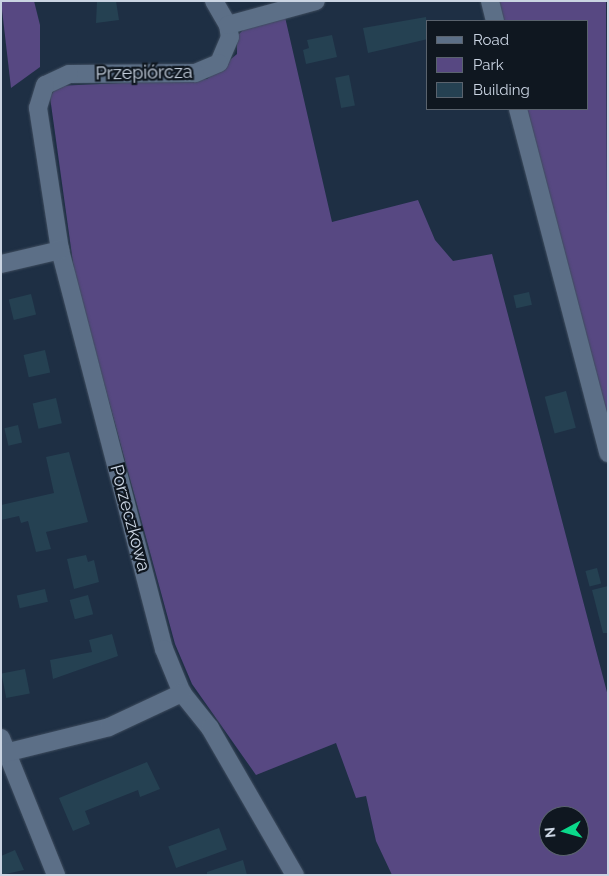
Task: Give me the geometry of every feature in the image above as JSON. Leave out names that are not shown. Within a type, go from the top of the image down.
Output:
[{"type":"street","points":[[214,1],[228,24],[316,1]]},
{"type":"street","points":[[490,1],[495,20]]},
{"type":"street","name":"Przepiórcza","points":[[40,131],[39,94],[54,78],[69,74],[195,73],[219,63],[227,53],[228,24]]},
{"type":"street","points":[[518,110],[608,453]]},
{"type":"street","name":"Porzeczkowa","points":[[40,131],[60,250],[164,649],[182,693],[215,736],[295,875]]},
{"type":"street","points":[[1,264],[60,250]]},
{"type":"street","points":[[56,875],[3,748],[109,727],[182,693]]},
{"type":"green space","points":[[1,1],[34,1],[40,25],[40,67],[11,88]]},
{"type":"green space","points":[[498,1],[606,1],[608,434],[526,110],[589,110],[589,20],[503,20]]},
{"type":"green space","points":[[285,17],[332,222],[418,200],[435,240],[453,261],[492,254],[608,696],[608,875],[392,875],[376,841],[366,796],[356,798],[336,743],[256,775],[192,684],[175,644],[75,277],[50,97],[57,86],[207,79],[237,54],[237,36],[244,29]]},
{"type":"building","points":[[97,1],[116,1],[119,20],[96,23]]},
{"type":"building","points":[[426,17],[426,39],[368,53],[363,28]]},
{"type":"building","points":[[332,35],[337,57],[306,64],[303,50],[309,48],[307,40]]},
{"type":"building","points":[[349,75],[355,105],[341,108],[335,78]]},
{"type":"building","points":[[529,292],[532,305],[516,308],[513,296]]},
{"type":"building","points":[[31,294],[36,314],[14,320],[9,300]]},
{"type":"building","points":[[45,350],[50,372],[29,377],[24,355]]},
{"type":"building","points":[[566,391],[576,428],[555,433],[545,397]]},
{"type":"building","points":[[56,398],[62,423],[38,429],[33,403]]},
{"type":"building","points":[[18,425],[22,443],[8,446],[4,428]]},
{"type":"building","points":[[69,452],[88,522],[46,532],[51,549],[36,552],[28,521],[21,523],[19,516],[1,520],[1,505],[54,493],[46,457]]},
{"type":"building","points":[[86,555],[88,562],[94,560],[99,582],[74,589],[67,559]]},
{"type":"building","points":[[597,568],[601,583],[590,587],[585,571]]},
{"type":"building","points":[[608,586],[608,633],[603,633],[592,590]]},
{"type":"building","points":[[45,589],[48,602],[20,608],[17,596]]},
{"type":"building","points":[[88,595],[93,614],[75,619],[70,600]]},
{"type":"building","points":[[112,634],[118,656],[53,679],[50,660],[92,652],[89,640]]},
{"type":"building","points":[[25,669],[30,694],[6,698],[1,674]]},
{"type":"building","points":[[147,762],[160,789],[140,797],[138,790],[85,811],[90,824],[73,831],[59,798]]},
{"type":"building","points":[[219,828],[227,850],[176,868],[168,846]]},
{"type":"building","points":[[15,850],[24,870],[1,875],[1,856]]},
{"type":"building","points":[[243,860],[247,875],[207,875],[207,872]]}]
